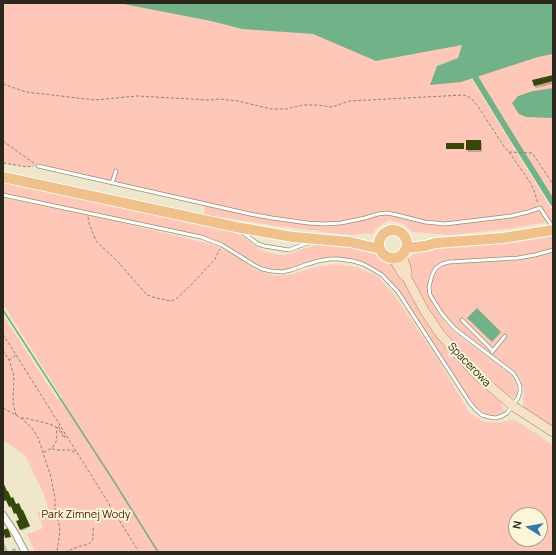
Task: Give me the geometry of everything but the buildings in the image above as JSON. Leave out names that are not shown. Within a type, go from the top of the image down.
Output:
[{"type":"main road","points":[[3,177],[227,226],[279,235],[350,242],[380,249]]},
{"type":"main road","points":[[402,250],[402,232],[394,229],[386,232],[380,238],[380,249],[385,256],[402,250],[436,243],[482,240],[542,232],[553,229]]},
{"type":"main road","points":[[350,242],[380,238]]},
{"type":"street","name":"Spacerowa","points":[[402,250],[407,271],[407,278],[424,310],[440,334],[476,374],[513,406],[553,432]]},
{"type":"street","points":[[3,515],[25,552]]},
{"type":"lane","points":[[38,166],[272,218],[324,224],[341,223],[387,213],[425,222],[445,224],[510,216],[540,208],[553,229]]},
{"type":"lane","points":[[112,183],[116,171]]},
{"type":"lane","points":[[3,195],[212,240],[254,264],[271,271],[282,272],[318,261],[339,259],[363,264],[374,270],[388,281],[401,297],[476,410],[482,415],[496,418],[507,413],[518,398],[520,386],[517,379],[507,368],[454,328],[442,314],[430,294],[429,287],[432,275],[436,268],[449,262],[518,258],[553,250]]},
{"type":"lane","points":[[250,209],[250,214]]},
{"type":"lane","points":[[384,284],[388,281]]},
{"type":"lane","points":[[462,320],[493,351]]},
{"type":"lane","points":[[489,355],[505,336]]},
{"type":"path","points":[[3,84],[26,92],[95,100],[137,96],[209,100],[219,99],[238,101],[271,109],[286,109],[303,105],[332,107],[349,101],[464,95],[471,98],[477,105],[505,148],[530,182],[540,208]]},
{"type":"path","points":[[3,140],[38,166]]},
{"type":"path","points":[[509,152],[532,153],[553,184]]},
{"type":"path","points":[[3,163],[27,167],[38,166]]},
{"type":"path","points":[[89,213],[89,223],[96,241],[119,263],[147,295],[156,298],[171,302],[176,299],[215,259],[217,254]]},
{"type":"path","points":[[3,334],[139,552]]},
{"type":"path","points":[[3,350],[9,360],[14,376],[13,403],[16,416]]},
{"type":"path","points":[[9,360],[16,355]]},
{"type":"path","points":[[3,408],[20,418],[31,427],[43,453],[51,477],[55,499],[55,509],[60,531],[57,552]]},
{"type":"path","points":[[20,418],[46,423],[56,428],[57,427],[64,438],[65,437],[58,426],[60,425]]},
{"type":"path","points":[[43,453],[51,448],[56,442],[56,428]]},
{"type":"path","points":[[51,448],[77,452]]},
{"type":"path","points":[[65,552],[89,544],[93,539],[92,530],[94,527]]},
{"type":"green space","points":[[3,3],[118,3],[211,21],[242,29],[314,34],[376,61],[462,45],[458,58],[437,66],[461,82],[471,78],[553,210],[553,221],[514,228],[451,235],[413,232],[402,223],[389,220],[378,227],[373,233],[349,235],[212,216],[204,214],[205,204],[38,166],[27,167],[3,163]]},
{"type":"green space","points":[[553,54],[553,88],[533,91],[518,96],[512,103],[553,118],[553,197],[477,76],[538,57]]},
{"type":"green space","points":[[3,182],[230,230],[242,236],[261,250],[279,255],[285,255],[315,245],[324,244],[361,247],[375,251],[393,263],[468,371],[501,402],[504,411],[503,413],[497,415],[487,414],[480,411],[475,406],[395,287],[380,271],[359,260],[336,257],[285,270],[275,270],[261,266],[224,244],[203,236],[3,193]]},
{"type":"green space","name":"Park Zimnej Wody","points":[[3,198],[85,214],[214,245],[233,254],[254,269],[275,276],[293,274],[314,267],[335,264],[357,267],[377,276],[393,293],[438,359],[469,412],[484,422],[500,422],[510,420],[517,421],[553,445],[553,552],[35,552],[27,534],[43,528],[37,512],[49,511],[43,492],[25,455],[3,440],[3,315],[57,399],[63,399],[3,304]]},
{"type":"green space","points":[[553,236],[553,248],[551,250],[523,256],[447,260],[439,264],[428,278],[427,287],[429,297],[445,323],[454,332],[510,374],[517,389],[517,395],[511,399],[483,376],[451,342],[430,313],[413,283],[408,263],[409,259],[416,251],[426,248],[488,244]]},
{"type":"green space","points":[[553,253],[553,427],[529,413],[524,407],[524,389],[520,377],[509,367],[455,327],[445,315],[432,292],[432,279],[441,267],[449,264],[524,259]]},
{"type":"shaded area","points":[[118,3],[553,3],[553,54],[538,57],[461,82],[430,85],[437,66],[458,58],[462,45],[376,61],[313,34],[242,29],[211,21]]},
{"type":"shaded area","points":[[553,88],[553,118],[526,117],[519,114],[512,103],[518,96],[533,91]]},
{"type":"shaded area","points":[[477,308],[501,332],[492,342],[467,318]]},
{"type":"waterway","points":[[472,70],[553,203]]},
{"type":"waterway","points":[[3,310],[158,552]]}]
